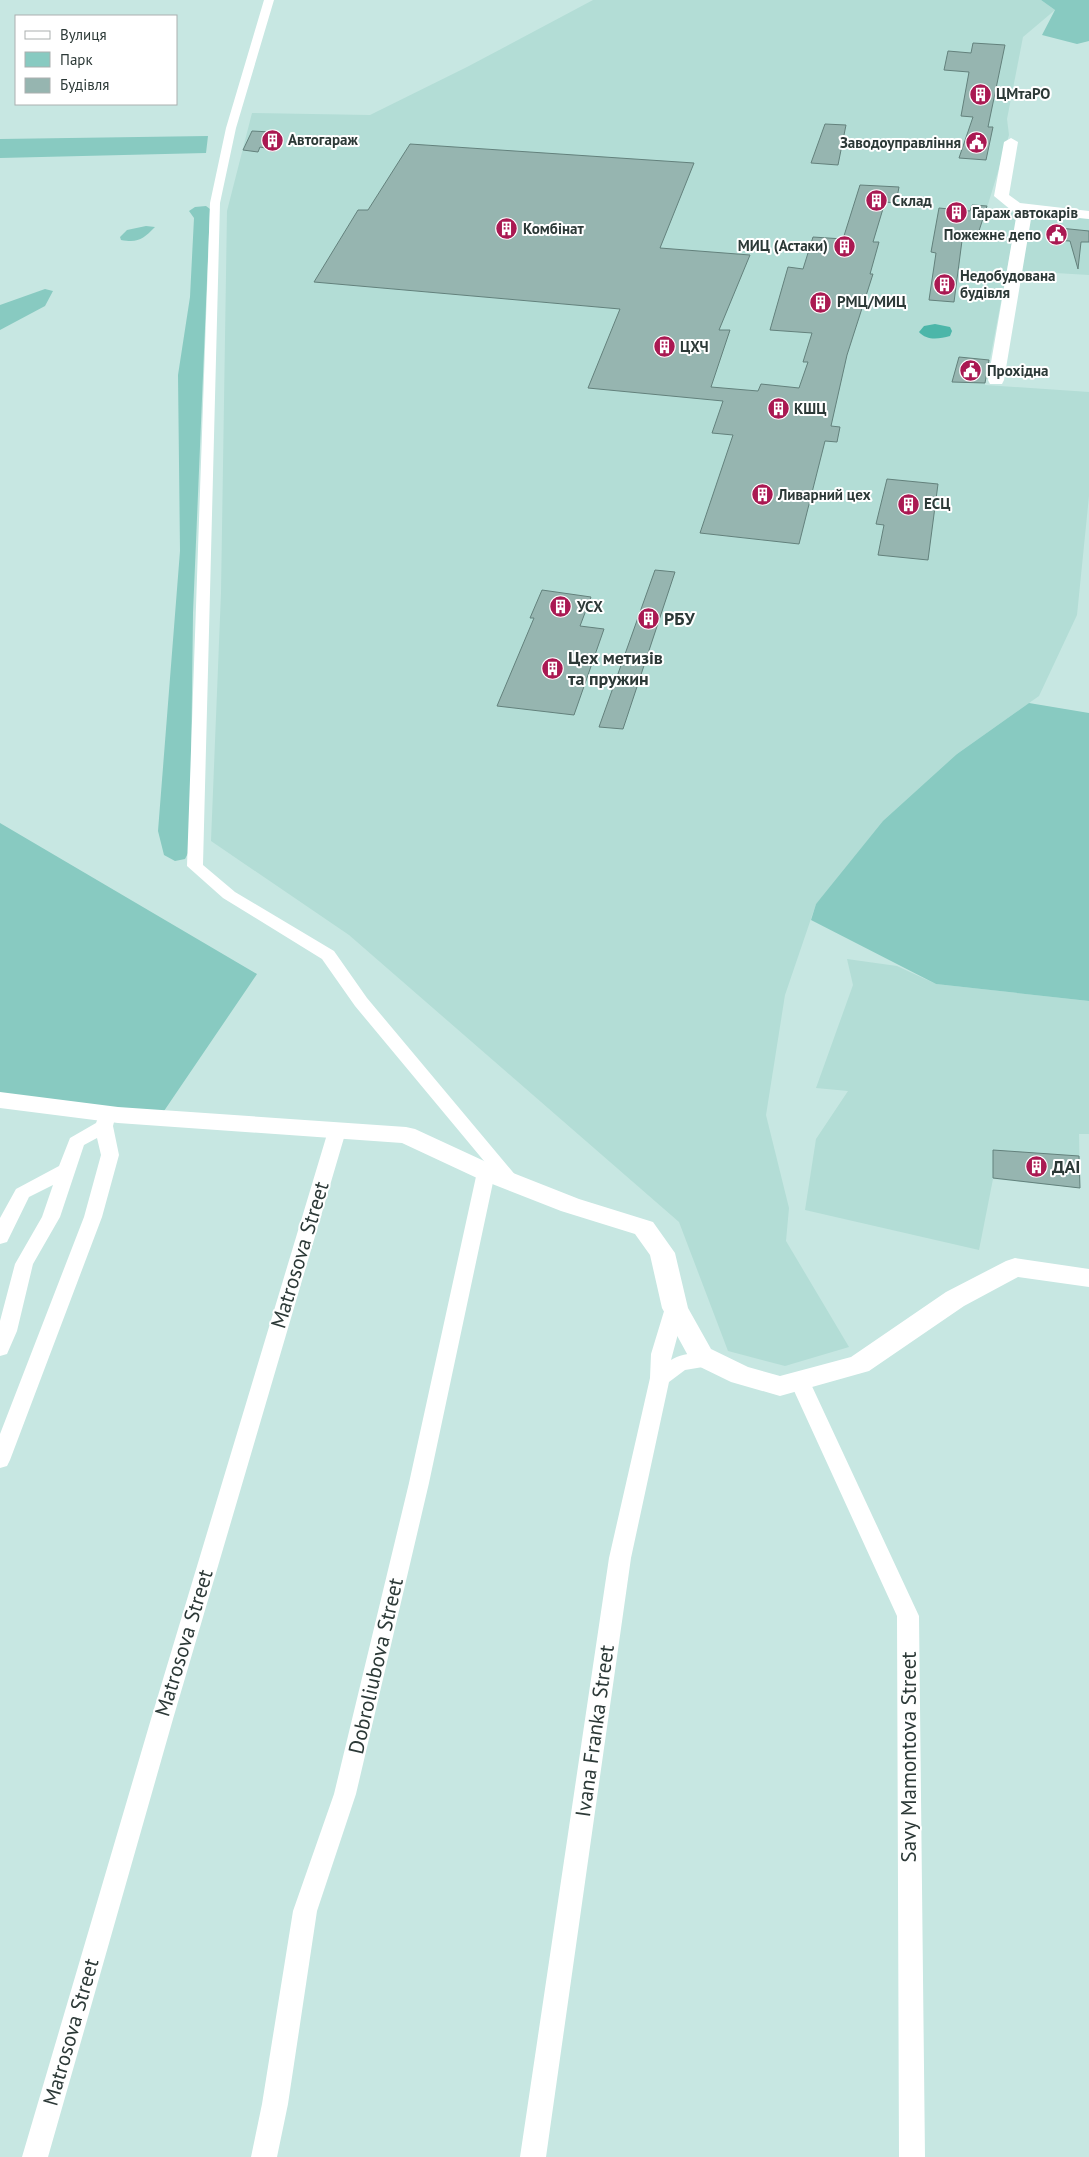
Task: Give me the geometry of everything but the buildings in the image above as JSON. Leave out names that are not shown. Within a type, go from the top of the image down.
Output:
[{"type":"street","points":[[269,0],[231,128],[215,203],[195,866],[229,895],[328,955],[361,1002],[513,1183]]},
{"type":"street","points":[[1011,142],[1001,196],[1016,207],[1025,209],[1089,215]]},
{"type":"street","points":[[996,380],[1025,209]]},
{"type":"street","points":[[0,1100],[106,1120],[406,1135],[513,1183],[570,1205],[644,1228],[662,1253],[675,1308],[701,1356],[740,1375],[780,1386],[860,1364],[955,1299],[1015,1267],[1089,1278]]},
{"type":"street","points":[[0,1349],[7,1331],[24,1264],[51,1217],[76,1142],[106,1120]]},
{"type":"street","points":[[1,1454],[93,1217],[110,1155],[106,1120]]},
{"type":"street","name":"Matrosova Street","points":[[34,2157],[337,1131]]},
{"type":"street","points":[[0,1237],[22,1193],[68,1168]]},
{"type":"street","name":"Dobroliubova Street","points":[[264,2157],[305,1911],[345,1794],[419,1483],[486,1172]]},
{"type":"street","name":"Ivana Franka Street","points":[[532,2157],[620,1558],[660,1378],[661,1354],[675,1308]]},
{"type":"street","points":[[660,1378],[680,1363],[708,1360]]},
{"type":"street","name":"Savy Mamontova Street","points":[[800,1382],[908,1616],[912,2157]]},
{"type":"shaded area","points":[[593,0],[1041,0],[1055,10],[1023,37],[1007,119],[1009,135],[986,211],[1018,213],[985,385],[1089,392],[1089,496],[1077,615],[1039,696],[957,754],[816,904],[785,995],[766,1115],[789,1208],[786,1241],[849,1347],[785,1366],[728,1351],[679,1222],[349,935],[211,841],[221,593],[227,211],[252,113],[370,115],[467,67]]},
{"type":"shaded area","points":[[1027,213],[1089,219],[1089,275],[1022,271]]},
{"type":"shaded area","points":[[935,324],[950,327],[952,331],[950,336],[929,338],[919,332],[924,326]]},
{"type":"shaded area","points":[[847,959],[897,966],[936,984],[1089,1001],[1089,1134],[1079,1134],[1080,1188],[993,1179],[979,1250],[805,1210],[816,1139],[848,1091],[816,1088],[853,985]]},
{"type":"green space","points":[[1041,0],[1089,0],[1089,41],[1077,44],[1042,35],[1055,10]]},
{"type":"green space","points":[[208,136],[206,153],[0,158],[0,139]]},
{"type":"green space","points":[[206,206],[210,209],[193,613],[190,849],[185,859],[175,861],[164,855],[158,831],[180,551],[178,375],[190,297],[194,218],[189,211],[195,207]]},
{"type":"green space","points":[[146,226],[155,227],[140,239],[132,241],[121,240],[120,237],[127,230]]},
{"type":"green space","points":[[45,289],[53,291],[45,306],[0,330],[0,305]]},
{"type":"green space","points":[[1029,703],[1089,713],[1089,1001],[936,984],[811,920],[816,904],[883,821],[957,754]]},
{"type":"green space","points":[[0,823],[257,974],[164,1111],[0,1100]]},
{"type":"place","name":"ЦМтаРО","points":[[980,94]]},
{"type":"place","name":"Автогараж","points":[[272,140]]},
{"type":"place","name":"Заводоуправління","points":[[977,143]]},
{"type":"place","name":"Склад","points":[[876,201]]},
{"type":"place","name":"Гараж автокарів","points":[[956,213]]},
{"type":"place","name":"Комбінат","points":[[507,229]]},
{"type":"place","name":"Пожежне депо","points":[[1057,235]]},
{"type":"place","name":"МИЦ (Астаки)","points":[[844,246]]},
{"type":"place","name":"Недобудована будівля","points":[[944,285]]},
{"type":"place","name":"РМЦ/МИЦ","points":[[821,302]]},
{"type":"place","name":"ЦХЧ","points":[[664,347]]},
{"type":"place","name":"Прохідна","points":[[971,371]]},
{"type":"place","name":"КШЦ","points":[[778,409]]},
{"type":"place","name":"Ливарний цех","points":[[762,495]]},
{"type":"place","name":"ЕСЦ","points":[[908,504]]},
{"type":"place","name":"УСХ","points":[[561,607]]},
{"type":"place","name":"РБУ","points":[[648,619]]},
{"type":"place","name":"Цех метизів та пружин","points":[[552,668]]},
{"type":"place","name":"ДАІ","points":[[1036,1167]]}]
